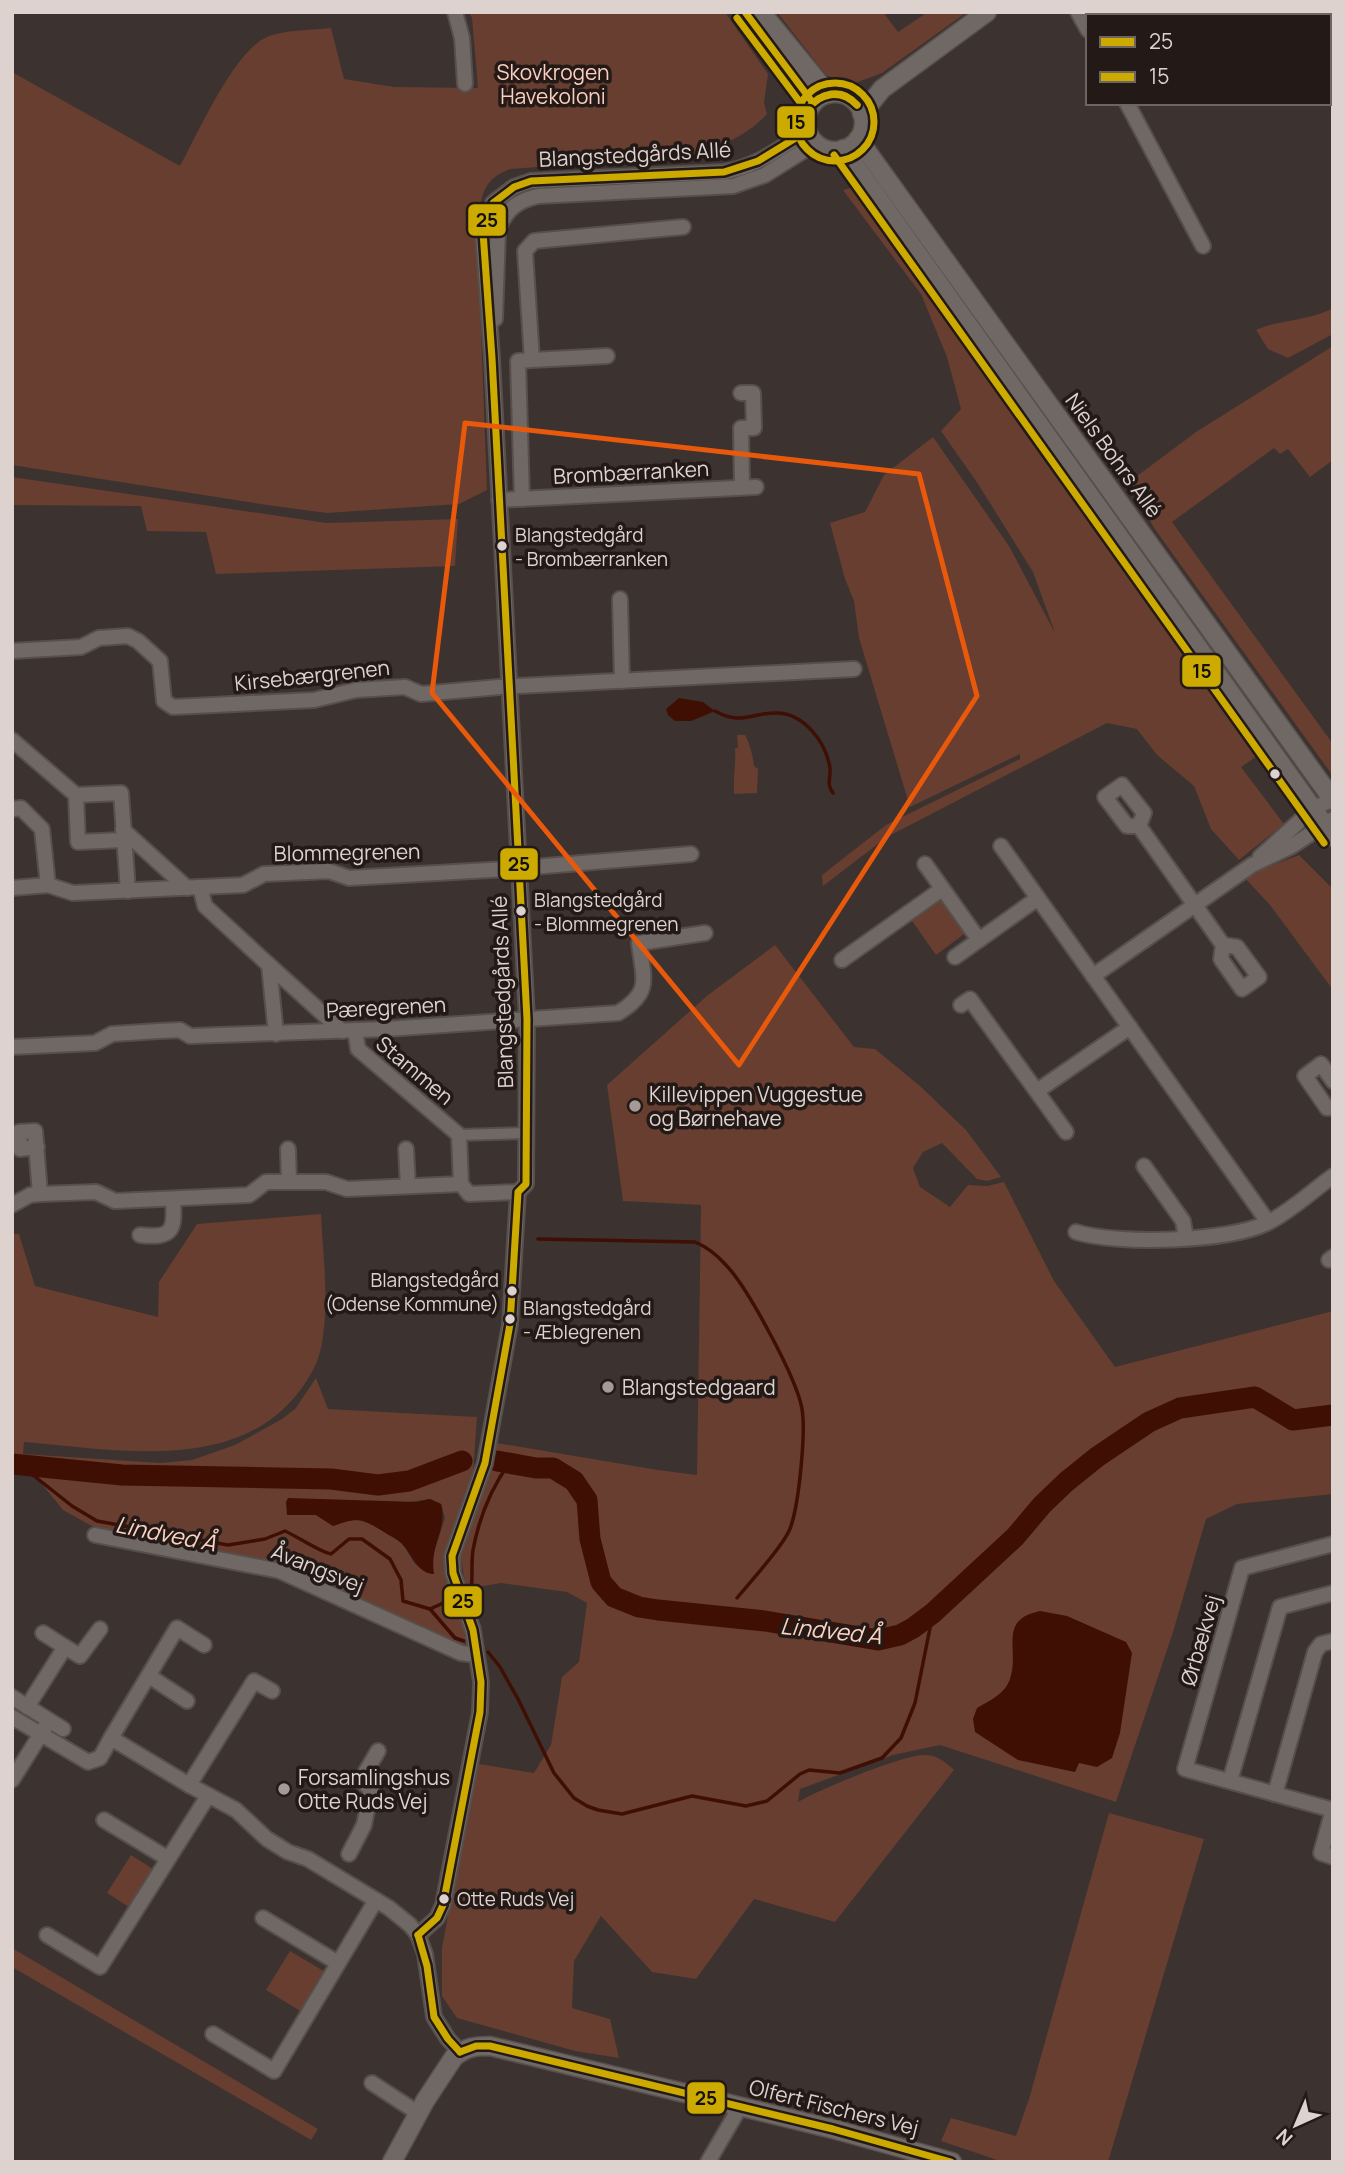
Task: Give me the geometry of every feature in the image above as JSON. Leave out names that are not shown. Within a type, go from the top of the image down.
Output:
[{"type":"street","points":[[455,12],[462,37],[465,84]]},
{"type":"street","points":[[746,12],[820,99]]},
{"type":"street","points":[[761,12],[820,99]]},
{"type":"street","points":[[857,107],[987,12]]},
{"type":"street","points":[[841,94],[857,107],[863,127],[851,144],[829,150],[811,137],[806,117],[820,99],[841,94]]},
{"type":"street","points":[[1128,105],[1203,246]]},
{"type":"street","name":"Blangstedgårds Allé","points":[[418,1935],[437,1918],[443,1905],[481,1712],[482,1693],[473,1630],[456,1581],[452,1556],[485,1463],[510,1324],[518,1192],[526,1184],[527,1019],[483,232],[487,215],[501,195],[531,181],[724,172],[746,168],[811,137]]},
{"type":"street","name":"Niels Bohrs Allé","points":[[851,144],[1236,702],[1329,812]]},
{"type":"street","name":"Niels Bohrs Allé","points":[[851,144],[1329,812]]},
{"type":"street","points":[[607,356],[532,360],[525,251],[534,241],[683,227]]},
{"type":"street","name":"Brombærranken","points":[[522,499],[518,361],[532,360]]},
{"type":"street","name":"Brombærranken","points":[[499,500],[749,487],[741,428],[754,428],[753,393],[741,393]]},
{"type":"street","points":[[620,599],[622,681]]},
{"type":"street","name":"Kirsebærgrenen","points":[[12,651],[81,647],[99,638],[128,636],[138,641],[160,661],[164,701],[173,707],[314,700],[347,690],[405,687],[421,694],[854,669]]},
{"type":"street","points":[[12,740],[76,795],[121,793],[128,891]]},
{"type":"street","points":[[76,795],[78,842],[123,835]]},
{"type":"street","points":[[12,809],[21,808],[42,829],[48,885]]},
{"type":"street","points":[[1093,976],[1252,865],[1284,833],[1329,812]]},
{"type":"street","points":[[1139,826],[1223,945]]},
{"type":"street","name":"Stammen","points":[[123,835],[193,888],[205,906],[269,965],[349,1031],[358,1049],[459,1135],[527,1133]]},
{"type":"street","points":[[1001,846],[1269,1222]]},
{"type":"street","name":"Blommegrenen","points":[[12,888],[48,885],[73,893],[193,888],[243,885],[264,874],[330,871],[349,878],[691,854]]},
{"type":"street","points":[[925,864],[979,940]]},
{"type":"street","points":[[842,960],[942,888]]},
{"type":"street","points":[[955,957],[1038,898]]},
{"type":"street","name":"Pæregrenen","points":[[12,1047],[95,1043],[112,1034],[159,1031],[180,1030],[190,1036],[276,1034],[618,1013],[641,995],[644,982],[639,943],[705,933]]},
{"type":"street","points":[[269,965],[276,1034]]},
{"type":"street","points":[[961,1005],[970,999],[1066,1132]]},
{"type":"street","points":[[1037,1091],[1129,1027]]},
{"type":"street","points":[[1333,1081],[1321,1064],[1305,1076],[1327,1108],[1333,1107]]},
{"type":"street","name":"Stammen","points":[[459,1135],[461,1184]]},
{"type":"street","points":[[37,1147],[40,1195]]},
{"type":"street","points":[[288,1149],[289,1182]]},
{"type":"street","points":[[406,1149],[408,1186]]},
{"type":"street","points":[[1144,1166],[1184,1221],[1186,1238]]},
{"type":"street","points":[[1076,1232],[1091,1237],[1186,1238],[1246,1231],[1269,1222],[1333,1176]]},
{"type":"street","points":[[12,1205],[30,1195],[96,1192],[116,1201],[249,1195],[265,1182],[326,1182],[347,1189],[461,1184],[469,1194],[518,1192]]},
{"type":"street","points":[[140,1235],[159,1237],[171,1230],[174,1222],[173,1199]]},
{"type":"street","name":"Åvangsvej","points":[[95,1535],[280,1571],[461,1653],[476,1655]]},
{"type":"street","name":"Ørbækvej","points":[[1333,1544],[1242,1568],[1185,1769],[1333,1810],[1321,1853],[1333,1857]]},
{"type":"street","points":[[1230,1781],[1280,1607],[1333,1593]]},
{"type":"street","points":[[12,1717],[88,1762],[100,1758],[177,1628],[204,1645]]},
{"type":"street","points":[[43,1633],[80,1656],[100,1629]]},
{"type":"street","points":[[1275,1794],[1315,1652],[1321,1644],[1333,1641]]},
{"type":"street","points":[[27,1707],[65,1647]]},
{"type":"street","points":[[149,1676],[187,1701]]},
{"type":"street","points":[[189,1785],[254,1681],[272,1690]]},
{"type":"street","points":[[12,1697],[62,1729]]},
{"type":"street","points":[[12,1780],[49,1721]]},
{"type":"street","points":[[111,1738],[236,1810],[267,1839],[288,1852],[308,1859],[376,1900],[400,1916],[418,1935],[427,1966],[434,2017],[460,2052],[440,2077],[391,2162]]},
{"type":"street","points":[[349,1854],[364,1825],[371,1790],[361,1780],[378,1751]]},
{"type":"street","points":[[47,1935],[100,1968],[208,1796]]},
{"type":"street","points":[[104,1820],[167,1858]]},
{"type":"street","points":[[213,2034],[274,2071],[376,1900]]},
{"type":"street","points":[[263,1918],[338,1963]]},
{"type":"street","name":"Olfert Fischers Vej","points":[[460,2052],[476,2046],[490,2046],[740,2107],[921,2157],[952,2162]]},
{"type":"street","points":[[372,2083],[418,2113]]},
{"type":"street","points":[[708,2162],[740,2107]]},
{"type":"highlighted area","points":[[465,423],[919,474],[977,696],[739,1065],[432,693]]},
{"type":"green space","name":"Skovkrogen Havekoloni","points":[[469,12],[725,12],[768,74],[764,103],[767,114],[742,134],[713,148],[692,156],[510,169],[500,173],[488,184],[484,190],[477,224],[487,490],[459,504],[327,513],[12,465],[12,72],[180,166],[230,75],[242,58],[267,37],[331,28],[344,79],[394,87],[478,88],[472,18]]},
{"type":"green space","points":[[777,12],[883,12],[898,32],[928,12],[967,12],[882,73],[850,85],[826,75]]},
{"type":"green space","points":[[1095,12],[1278,14],[1096,14]]},
{"type":"green space","points":[[859,186],[1260,754],[1241,767],[1284,824],[1239,860],[1211,829],[1194,786],[1157,755],[1137,729],[1107,723],[887,837],[823,886],[822,875],[886,825],[1020,759],[1020,754],[910,807],[859,638],[854,601],[845,579],[830,523],[865,512],[884,475],[933,437],[1009,546],[1055,633],[1033,572],[941,431],[961,409],[947,357],[921,294],[843,190]]},
{"type":"green space","points":[[1333,308],[1333,334],[1288,358],[1268,349],[1256,330],[1315,315]]},
{"type":"green space","points":[[1333,346],[1333,460],[1310,477],[1288,449],[1280,454],[1274,448],[1172,522],[1333,744],[1333,776],[1154,528],[1129,482],[1196,432]]},
{"type":"green space","points":[[12,477],[327,523],[458,519],[455,566],[216,574],[206,532],[147,531],[141,506],[12,505]]},
{"type":"green space","points":[[737,735],[745,735],[754,766],[758,769],[757,793],[734,794]]},
{"type":"green space","points":[[1299,855],[1333,886],[1333,990],[1270,905],[1243,876]]},
{"type":"green space","points":[[937,899],[942,900],[968,931],[936,955],[910,918]]},
{"type":"green space","points":[[775,945],[854,1047],[875,1049],[920,1086],[966,1130],[1001,1177],[987,1181],[977,1179],[942,1143],[923,1152],[913,1168],[920,1187],[950,1207],[968,1185],[987,1186],[1004,1182],[1054,1281],[1115,1367],[1333,1311],[1333,1494],[1237,1504],[1206,1519],[1173,1632],[1116,1802],[940,1745],[893,1755],[800,1789],[798,1802],[862,1773],[916,1756],[934,1756],[954,1770],[835,1922],[754,1899],[696,1979],[652,1972],[601,1916],[574,1961],[572,2008],[610,2019],[619,2058],[575,2051],[457,2018],[442,1996],[442,1948],[465,1822],[479,1764],[534,1773],[551,1745],[562,1677],[579,1662],[587,1603],[567,1592],[501,1583],[466,1589],[461,1558],[478,1505],[491,1442],[697,1475],[701,1205],[623,1201],[607,1085],[708,995]]},
{"type":"green space","points":[[321,1214],[325,1281],[324,1331],[317,1362],[293,1399],[267,1422],[236,1438],[202,1447],[130,1451],[24,1442],[23,1454],[161,1463],[192,1460],[235,1445],[282,1419],[295,1409],[316,1378],[328,1409],[477,1417],[472,1487],[446,1554],[469,1636],[464,1645],[279,1568],[99,1530],[63,1510],[23,1461],[12,1460],[12,1234],[19,1234],[35,1286],[158,1317],[159,1282],[197,1224]],"holes":[[[430,1499],[441,1504],[445,1518],[427,1573],[415,1564],[402,1543],[364,1519],[353,1519],[333,1526],[316,1515]]]},
{"type":"green space","points":[[1109,1813],[1204,1839],[1108,2162],[1003,2162],[941,2141],[951,2118],[1016,2136],[1029,2099]]},
{"type":"green space","points":[[131,1855],[156,1871],[132,1909],[107,1893]]},
{"type":"green space","points":[[12,1948],[318,2129],[311,2140],[12,1967]]},
{"type":"green space","points":[[290,1951],[327,1973],[302,2012],[266,1990]]},
{"type":"shaded area","points":[[679,698],[703,702],[715,711],[691,721],[675,721],[666,709]]},
{"type":"shaded area","points":[[288,1498],[416,1502],[430,1499],[441,1504],[443,1513],[434,1554],[434,1574],[423,1571],[399,1541],[364,1522],[354,1520],[333,1526],[316,1515],[287,1515]]},
{"type":"shaded area","points":[[1040,1611],[1067,1616],[1126,1642],[1132,1653],[1120,1733],[1112,1758],[1097,1767],[1079,1763],[1075,1772],[1018,1760],[975,1732],[973,1719],[977,1708],[1001,1693],[1010,1679],[1014,1629],[1027,1615]]},
{"type":"waterway","points":[[715,711],[732,718],[769,713],[797,718],[819,739],[824,749],[828,758],[829,784],[833,793]]},
{"type":"waterway","points":[[538,1239],[695,1242],[715,1254],[734,1275],[770,1334],[791,1377],[802,1409],[799,1485],[788,1533],[737,1598]]},
{"type":"waterway","name":"Lindved Å","points":[[497,1461],[536,1468],[553,1468],[574,1481],[587,1500],[590,1539],[601,1582],[614,1597],[639,1607],[765,1621],[878,1640],[900,1635],[933,1613],[1015,1537],[1066,1482],[1149,1422],[1180,1408],[1255,1397],[1293,1420],[1333,1415]]},
{"type":"waterway","points":[[12,1464],[122,1475],[331,1479],[378,1485],[409,1481],[462,1461]]},
{"type":"waterway","name":"Lindved Å","points":[[471,1590],[473,1550],[479,1526],[492,1493],[510,1462]]},
{"type":"waterway","name":"Lindved Å","points":[[19,1464],[72,1506],[97,1521],[228,1545],[265,1539],[285,1531],[331,1554],[349,1539],[362,1539],[390,1559],[401,1580],[403,1601],[430,1609],[450,1600]]},
{"type":"waterway","points":[[430,1609],[455,1638],[464,1641]]},
{"type":"waterway","points":[[488,1652],[518,1699],[554,1773],[574,1798],[587,1806],[622,1814],[692,1796],[746,1806],[767,1801],[800,1774],[809,1770],[840,1773],[882,1758],[901,1738],[915,1703],[933,1613]]},
{"type":"transit line","name":"25","points":[[745,12],[813,103]]},
{"type":"transit line","name":"15","points":[[737,18],[805,109]]},
{"type":"transit line","name":"15","points":[[827,83],[843,83],[857,89],[868,100],[874,114],[874,122],[874,130],[868,144],[857,155],[843,161],[827,161],[813,155],[802,144],[796,130],[796,114],[802,100],[813,89],[827,83]]},
{"type":"transit line","name":"25","points":[[807,110],[818,99],[831,94],[845,96],[857,105]]},
{"type":"transit line","name":"25","points":[[807,110],[818,99],[831,95],[844,96],[857,105]]},
{"type":"transit line","name":"25","points":[[418,1935],[437,1918],[443,1905],[480,1712],[481,1682],[473,1630],[453,1573],[452,1556],[485,1463],[510,1324],[518,1192],[526,1184],[527,1019],[483,232],[493,203],[514,187],[531,181],[724,172],[758,161],[807,131]]},
{"type":"transit line","name":"15","points":[[834,155],[1324,843]]},
{"type":"transit line","name":"25","points":[[418,1935],[427,1966],[434,2017],[460,2052]]},
{"type":"transit line","name":"25","points":[[460,2052],[476,2046],[490,2046],[833,2129],[951,2162]]},
{"type":"place","name":"Blangstedgård - Brombærranken","points":[[502,546]]},
{"type":"place","name":"Blangstedgård - Blommegrenen","points":[[521,911]]},
{"type":"place","name":"Killevippen Vuggestue og Børnehave","points":[[635,1106]]},
{"type":"place","name":"Blangstedgård (Odense Kommune)","points":[[512,1291]]},
{"type":"place","name":"Blangstedgård - Æblegrenen","points":[[510,1319]]},
{"type":"place","name":"Blangstedgaard","points":[[608,1387]]},
{"type":"place","name":"Forsamlingshus Otte Ruds Vej","points":[[284,1789]]},
{"type":"place","name":"Otte Ruds Vej","points":[[444,1899]]}]
